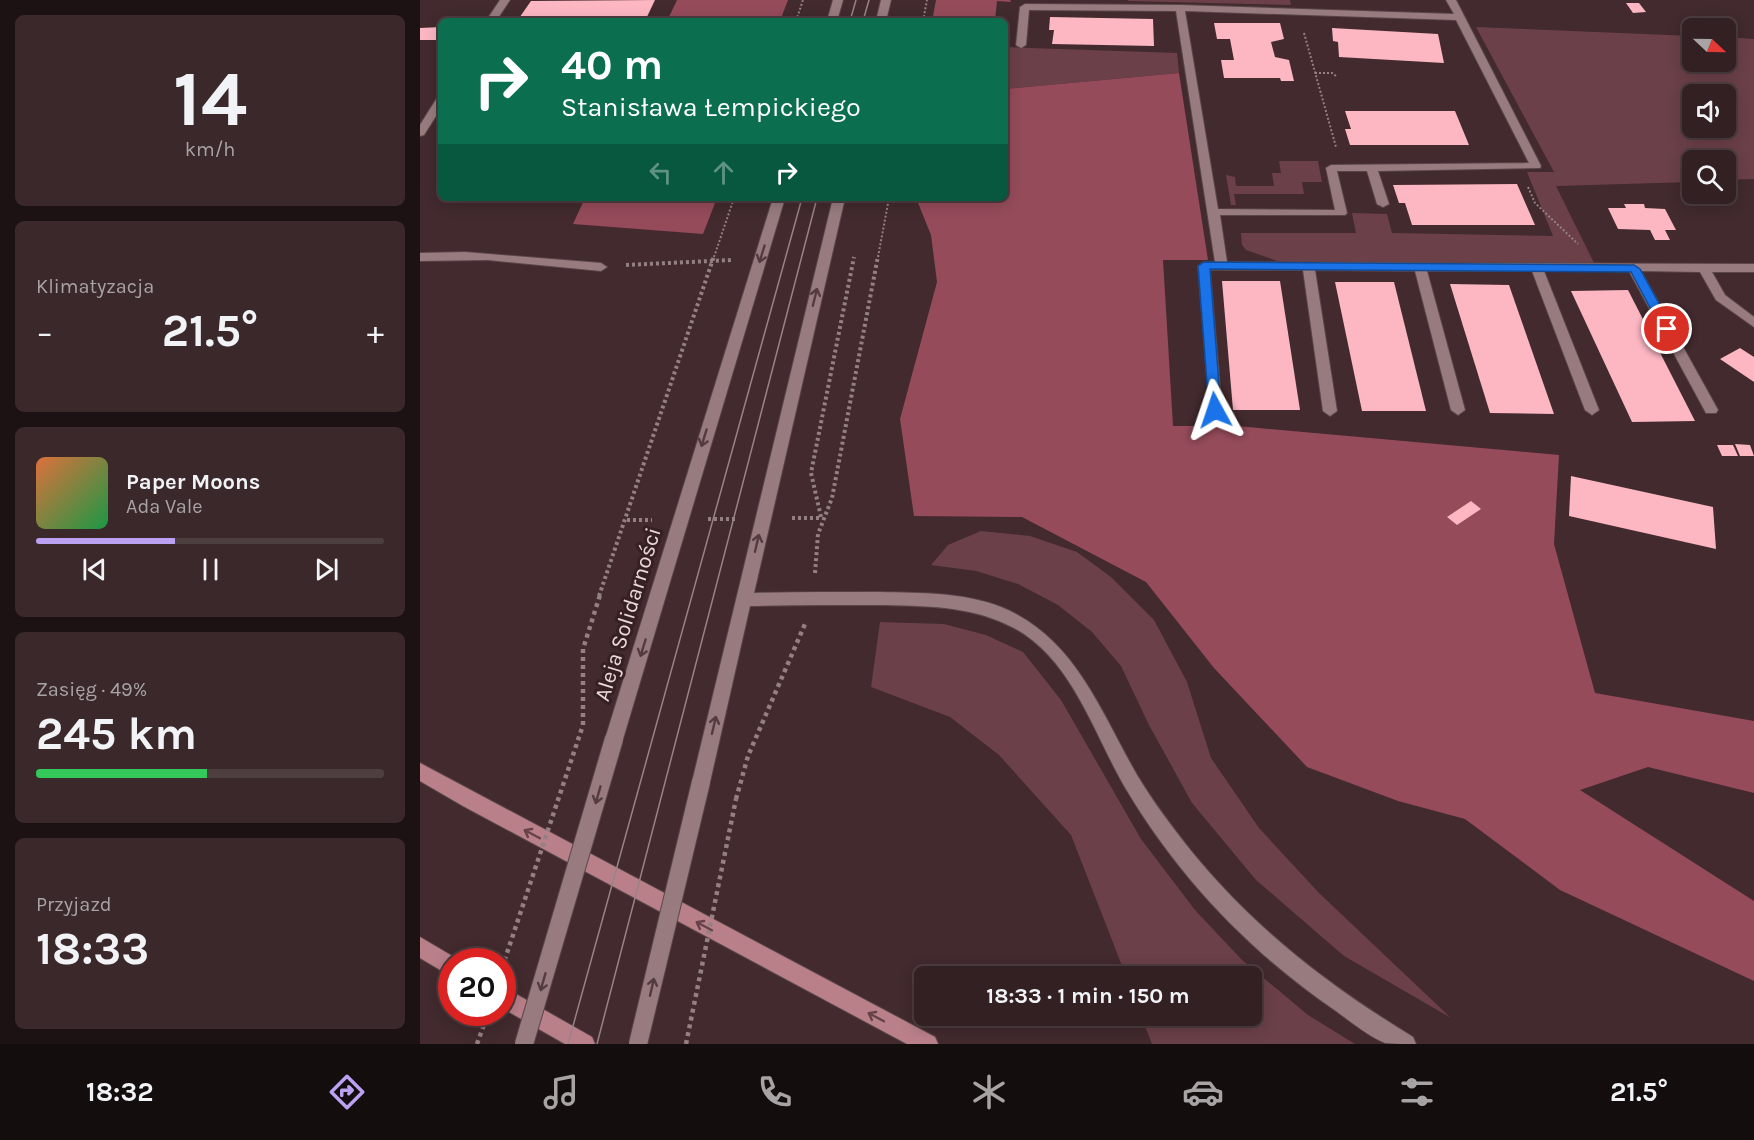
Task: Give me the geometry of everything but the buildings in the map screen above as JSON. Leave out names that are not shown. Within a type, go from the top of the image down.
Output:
[{"type":"main road","points":[[420,771],[479,806],[928,1044]]},
{"type":"main road","points":[[420,947],[438,958]]},
{"type":"main road","points":[[516,1004],[585,1044]]},
{"type":"street","points":[[493,18],[505,0]]},
{"type":"street","points":[[833,18],[838,0]]},
{"type":"street","points":[[882,18],[886,0]]},
{"type":"street","points":[[1215,212],[1341,213],[1330,168],[1536,166],[1451,0]]},
{"type":"street","points":[[1021,45],[1025,7],[1299,10],[1460,17]]},
{"type":"street","points":[[1180,8],[1222,266]]},
{"type":"street","points":[[420,133],[438,105]]},
{"type":"street","points":[[1372,168],[1383,204]]},
{"type":"street","name":"Aleja Solidarności","points":[[524,1044],[680,520],[778,201]]},
{"type":"street","points":[[638,1044],[838,201]]},
{"type":"street","points":[[420,257],[448,255],[530,259],[602,267]]},
{"type":"street","points":[[1215,410],[1204,266],[1754,268]]},
{"type":"street","points":[[1308,266],[1330,411]]},
{"type":"street","points":[[1420,267],[1458,410]]},
{"type":"street","points":[[1537,268],[1592,410]]},
{"type":"street","points":[[1634,269],[1711,410]]},
{"type":"street","points":[[1705,269],[1720,297],[1754,323]]},
{"type":"street","points":[[744,600],[922,599],[976,606],[997,612],[1019,623],[1056,653],[1077,677],[1131,781],[1221,900],[1283,960],[1318,987],[1406,1044]]},
{"type":"path","points":[[797,18],[803,0]]},
{"type":"path","points":[[924,18],[927,0]]},
{"type":"path","points":[[1299,10],[1336,148]]},
{"type":"path","points":[[1315,73],[1332,73],[1336,76]]},
{"type":"path","points":[[509,948],[584,725],[586,708],[581,658],[585,638],[627,520],[733,201]]},
{"type":"path","points":[[815,580],[815,541],[821,518],[831,498],[887,201]]},
{"type":"path","points":[[1535,203],[1578,244],[1590,268]]},
{"type":"path","points":[[821,518],[811,473],[855,253]]},
{"type":"path","points":[[602,267],[760,260]]},
{"type":"path","points":[[627,520],[821,518]]},
{"type":"path","points":[[686,1044],[736,799],[748,756],[807,617]]},
{"type":"path","points":[[477,1044],[483,1026]]},
{"type":"shaded area","points":[[677,0],[788,0],[781,18],[668,18]]},
{"type":"shaded area","points":[[936,0],[1010,0],[1011,2],[997,1],[995,18],[933,18]]},
{"type":"shaded area","points":[[1128,0],[1290,0],[1291,5],[1128,1]]},
{"type":"shaded area","points":[[1476,27],[1682,36],[1682,72],[1736,72],[1736,38],[1754,39],[1754,179],[1736,180],[1736,150],[1682,150],[1682,182],[1556,186],[1596,267],[1286,264],[1246,250],[1242,245],[1241,233],[1356,233],[1352,213],[1387,214],[1392,233],[1553,236],[1527,172],[1554,172]]},
{"type":"shaded area","points":[[1008,47],[1177,53],[1179,73],[1008,89]]},
{"type":"shaded area","points":[[1179,73],[1208,260],[1163,260],[1173,426],[1237,426],[1559,455],[1554,544],[1595,693],[1754,721],[1754,793],[1648,767],[1580,790],[1754,901],[1754,981],[1560,890],[1465,819],[1398,801],[1307,767],[1214,668],[1146,582],[1022,517],[914,516],[900,419],[937,282],[931,235],[917,201],[1008,201],[1008,89]]},
{"type":"shaded area","points":[[1279,161],[1318,161],[1322,182],[1302,182],[1304,194],[1234,194],[1236,205],[1231,205],[1226,175],[1235,177],[1236,186],[1274,186],[1272,173],[1281,173]]},
{"type":"shaded area","points":[[584,201],[716,201],[703,234],[573,224]]},
{"type":"shaded area","points":[[981,531],[1030,536],[1077,552],[1111,577],[1154,620],[1187,682],[1211,758],[1259,828],[1319,893],[1451,1018],[1344,956],[1256,880],[1192,803],[1149,725],[1121,666],[1092,632],[1058,605],[1018,584],[976,571],[931,565],[948,545]]},
{"type":"shaded area","points":[[880,622],[944,624],[986,635],[1023,652],[1061,700],[1141,839],[1195,910],[1249,966],[1122,966],[1071,835],[999,755],[950,717],[871,687]]},
{"type":"shaded area","points":[[1262,977],[1308,1015],[1355,1044],[1152,1044],[1145,1026],[1262,1026]]},
{"type":"tram line","points":[[851,18],[856,0]]},
{"type":"tram line","points":[[864,18],[869,0]]},
{"type":"tram line","points":[[568,1044],[801,201]]},
{"type":"tram line","points":[[597,1044],[816,201]]},
{"type":"route","points":[[1215,410],[1204,266],[1634,269],[1667,329]]}]
